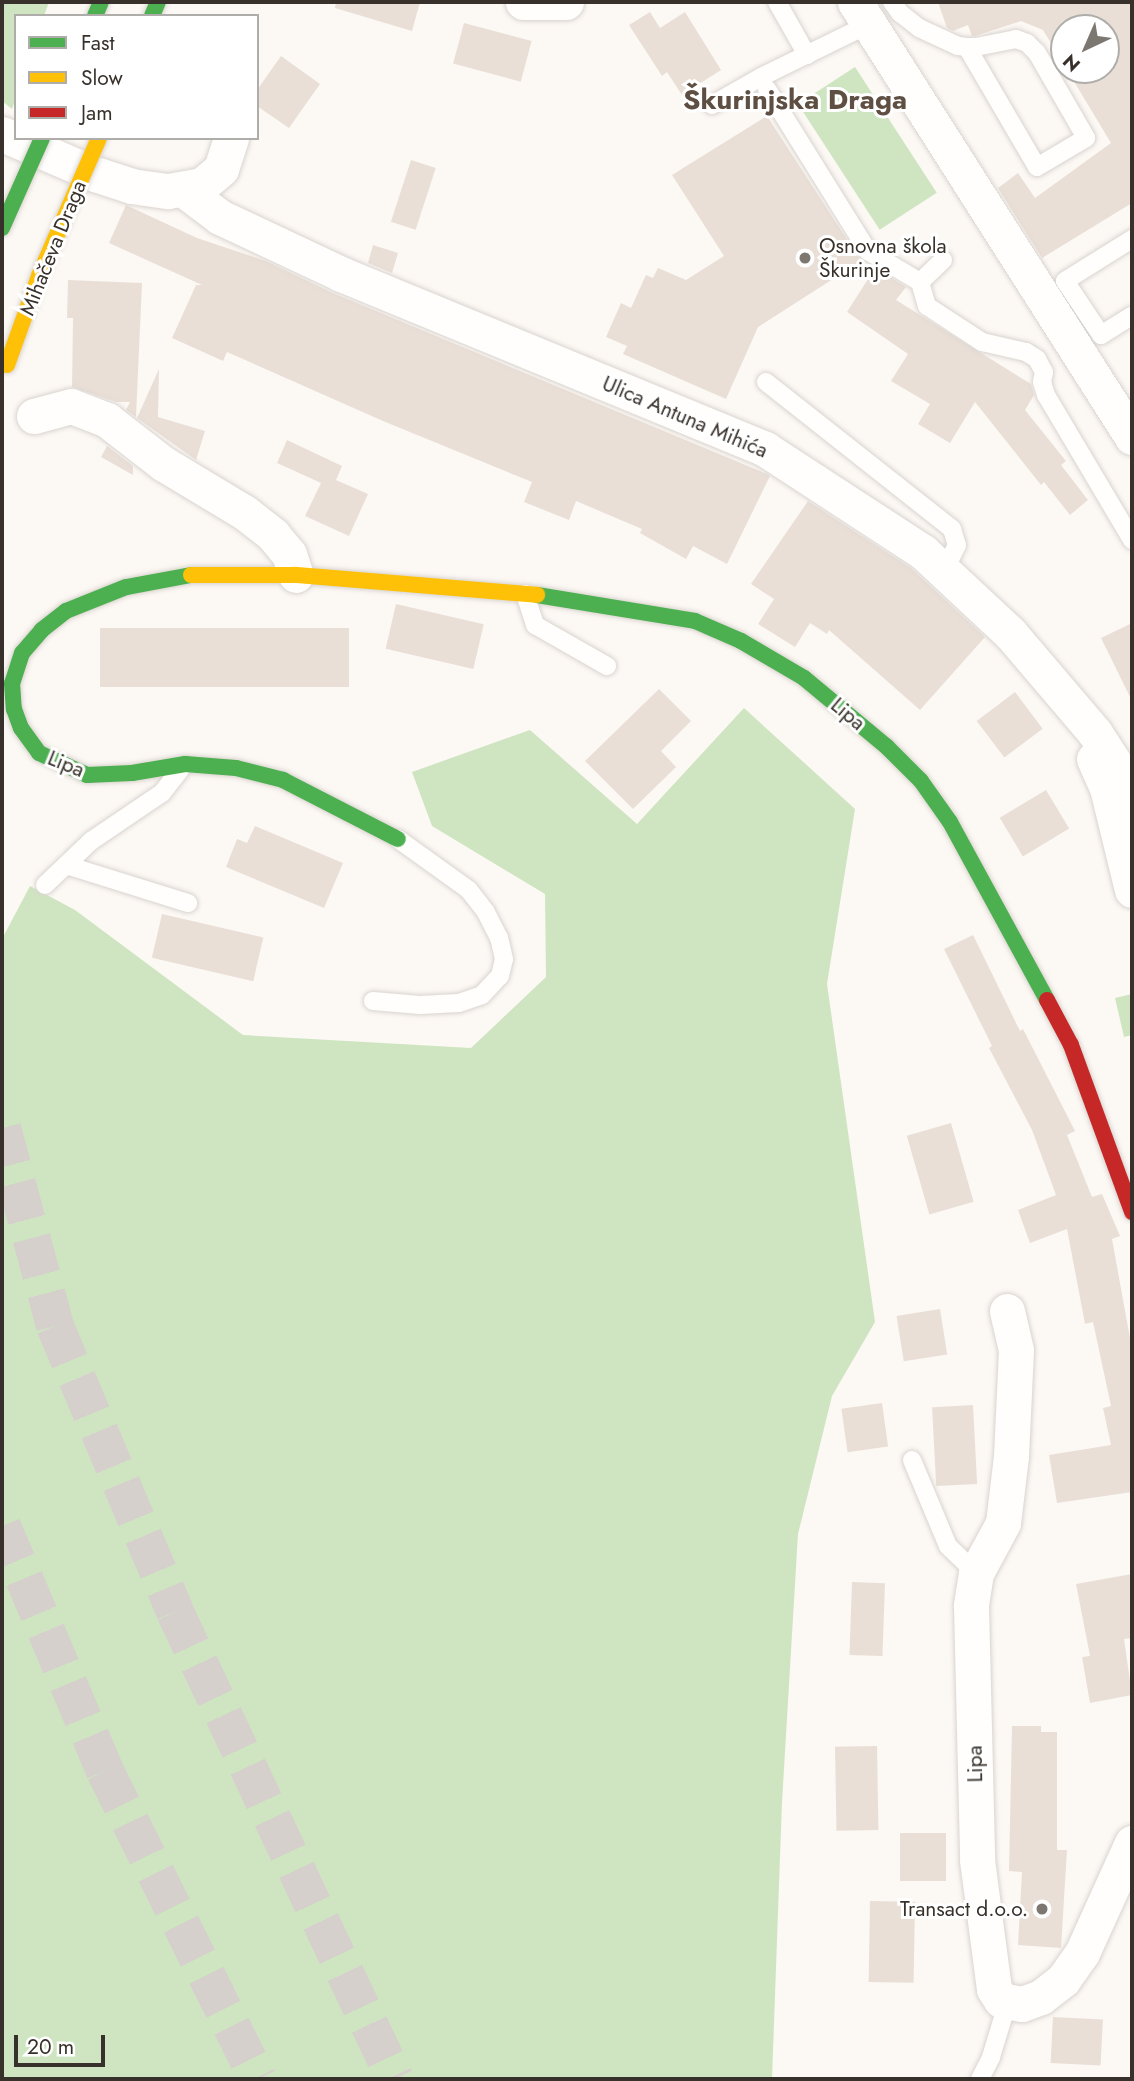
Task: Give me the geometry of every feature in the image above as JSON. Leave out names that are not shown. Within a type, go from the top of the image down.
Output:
[{"type":"main road","points":[[2,228],[41,140]]},
{"type":"main road","name":"Mihačeva Draga","points":[[4,373],[39,276],[98,140]]},
{"type":"main road","name":"Lipa","points":[[398,839],[283,780],[236,768],[185,764],[132,773],[87,775],[60,765],[39,753],[21,728],[14,709],[12,682],[22,653],[42,630],[66,611],[126,587],[183,575],[296,575],[525,594],[615,606],[695,621],[741,641],[804,678],[890,749],[920,781],[950,821],[1071,1045],[1132,1212]]},
{"type":"street","points":[[103,2],[118,14]]},
{"type":"street","points":[[523,2],[566,2]]},
{"type":"street","points":[[872,9],[1132,437]]},
{"type":"street","name":"Mihačeva Draga","points":[[15,140],[131,186],[184,190]]},
{"type":"street","points":[[184,190],[202,185],[221,169],[230,140]]},
{"type":"street","name":"Ulica Antuna Mihića","points":[[184,190],[220,217],[341,274],[765,449],[923,552],[1022,645],[1095,733],[1132,790]]},
{"type":"street","points":[[34,416],[71,406],[107,420],[164,464],[244,512],[273,535],[289,554],[296,575]]},
{"type":"street","points":[[1095,733],[1086,741],[1087,747],[1107,788],[1132,890]]},
{"type":"street","name":"Lipa","points":[[1007,1311],[1016,1350],[1012,1456],[1003,1523],[976,1573],[971,1606],[978,1860],[994,1989],[1001,2000],[1008,2001]]},
{"type":"street","points":[[1008,2001],[1022,2004],[1041,1997],[1063,1980],[1082,1953],[1132,1843]]},
{"type":"lane","points":[[777,2],[807,55]]},
{"type":"lane","points":[[712,105],[807,55],[872,9],[900,13],[919,28],[940,39],[967,47],[1016,39],[1027,43],[1037,52],[1086,138],[1037,167],[967,47]]},
{"type":"lane","points":[[767,89],[868,251],[920,282],[927,306],[982,342],[1026,352],[1037,359],[1044,372],[1042,382],[1046,396],[1132,540]]},
{"type":"lane","points":[[1132,239],[1065,281],[1101,335],[1132,316]]},
{"type":"lane","points":[[920,282],[943,260]]},
{"type":"lane","points":[[766,382],[952,529],[957,545],[944,572]]},
{"type":"lane","points":[[525,594],[535,625],[607,666]]},
{"type":"lane","points":[[45,885],[91,841],[162,793],[185,764]]},
{"type":"lane","points":[[373,1001],[420,1005],[458,1003],[482,995],[499,976],[504,959],[499,938],[486,912],[469,890],[398,839]]},
{"type":"lane","points":[[66,865],[188,903]]},
{"type":"lane","points":[[912,1460],[948,1546],[976,1573]]},
{"type":"lane","points":[[980,2079],[991,2057],[1008,2001]]},
{"type":"green space","points":[[2,2],[49,2],[45,14],[14,14],[12,109],[2,101]]},
{"type":"green space","points":[[855,67],[937,193],[880,230],[798,104]]},
{"type":"green space","points":[[744,708],[855,809],[827,984],[875,1322],[832,1396],[798,1534],[782,1802],[772,2079],[2,2079],[2,939],[30,886],[75,910],[243,1035],[471,1048],[546,977],[545,894],[432,826],[412,772],[530,730],[637,824]]},
{"type":"green space","points":[[1132,994],[1132,1035],[1124,1037],[1115,998]]},
{"type":"building","points":[[336,2],[420,2],[412,31],[335,8]]},
{"type":"building","points":[[938,2],[1132,2],[1132,203],[1042,258],[998,188],[1018,173],[1035,198],[1111,143],[1075,84],[1120,84],[1120,14],[1050,14],[1050,42],[1043,30],[1021,21],[975,36],[972,36],[968,25],[953,31],[947,28]]},
{"type":"building","points":[[650,12],[660,28],[685,12],[721,70],[682,95],[667,72],[662,76],[629,25]]},
{"type":"building","points":[[464,23],[532,41],[521,82],[453,64]]},
{"type":"building","points":[[281,56],[320,84],[289,128],[259,107],[259,87]]},
{"type":"building","points":[[767,116],[861,261],[758,327],[726,399],[623,354],[627,346],[606,337],[621,303],[631,308],[646,275],[653,278],[658,268],[686,280],[724,256],[672,175]]},
{"type":"building","points":[[411,160],[436,168],[416,230],[391,222]]},
{"type":"building","points":[[126,205],[197,238],[266,261],[333,293],[767,474],[770,476],[727,564],[693,546],[686,559],[640,533],[642,529],[576,501],[569,520],[524,502],[532,482],[383,421],[227,352],[223,361],[172,338],[196,285],[202,285],[109,243]]},
{"type":"building","points":[[373,245],[398,253],[392,273],[368,263]]},
{"type":"building","points":[[875,268],[906,287],[896,300],[1031,384],[1034,395],[1025,410],[1066,461],[1061,465],[1088,500],[1070,515],[1044,482],[1041,485],[975,402],[950,443],[918,424],[930,404],[891,381],[908,354],[847,312]]},
{"type":"building","points":[[68,280],[142,283],[136,417],[126,410],[130,402],[116,402],[72,387],[73,318],[67,318]]},
{"type":"building","points":[[159,369],[158,417],[205,431],[196,460],[137,418]]},
{"type":"building","points":[[287,440],[342,466],[336,480],[368,494],[349,536],[305,516],[321,483],[277,463]]},
{"type":"building","points":[[107,446],[133,466],[133,475],[101,457]]},
{"type":"building","points":[[808,501],[911,568],[985,637],[920,710],[829,630],[827,634],[810,623],[795,647],[758,624],[774,599],[751,584]]},
{"type":"building","points":[[396,604],[484,624],[473,669],[386,649]]},
{"type":"building","points":[[1132,623],[1132,701],[1101,638]]},
{"type":"building","points":[[100,628],[349,628],[349,687],[100,687]]},
{"type":"building","points":[[659,689],[691,721],[661,751],[676,767],[633,809],[585,761]]},
{"type":"building","points":[[1015,692],[1043,729],[1004,758],[977,721]]},
{"type":"building","points":[[1046,790],[1069,829],[1023,856],[1000,818]]},
{"type":"building","points":[[255,826],[343,863],[324,908],[226,867],[237,839],[247,843]]},
{"type":"building","points":[[162,914],[263,937],[253,981],[152,958]]},
{"type":"building","points":[[973,935],[1020,1031],[1023,1029],[1075,1131],[1067,1135],[1092,1197],[1102,1194],[1120,1236],[1112,1239],[1132,1349],[1132,1492],[1057,1503],[1049,1455],[1111,1445],[1103,1408],[1111,1406],[1093,1322],[1085,1324],[1067,1229],[1030,1243],[1018,1210],[1056,1195],[1032,1130],[989,1048],[992,1046],[944,949]]},
{"type":"building","points":[[951,1123],[974,1202],[929,1215],[907,1136]]},
{"type":"building","points":[[940,1309],[947,1354],[904,1361],[897,1316]]},
{"type":"building","points":[[882,1403],[888,1447],[848,1452],[841,1409]]},
{"type":"building","points":[[973,1405],[977,1484],[936,1486],[932,1407]]},
{"type":"building","points":[[1132,1574],[1132,1638],[1124,1639],[1132,1695],[1090,1703],[1082,1657],[1090,1656],[1076,1584]]},
{"type":"building","points":[[852,1582],[885,1583],[882,1656],[849,1655]]},
{"type":"building","points":[[1012,1726],[1041,1726],[1041,1732],[1057,1732],[1057,1850],[1067,1850],[1061,1948],[1018,1945],[1022,1872],[1009,1871]]},
{"type":"building","points":[[877,1746],[878,1830],[836,1831],[835,1747]]},
{"type":"building","points":[[900,1833],[946,1833],[946,1881],[900,1881]]},
{"type":"building","points":[[870,1901],[915,1902],[914,1983],[869,1982]]},
{"type":"building","points":[[1053,2017],[1103,2020],[1101,2066],[1051,2063]]},
{"type":"tunnel","points":[[2,1128],[55,1326],[175,1612],[395,2079]]},
{"type":"tunnel","points":[[2,1526],[105,1771],[258,2079]]},
{"type":"traffic: fast","points":[[96,14],[101,2]]},
{"type":"traffic: fast","points":[[153,14],[158,2]]},
{"type":"traffic: fast","points":[[2,228],[41,140]]},
{"type":"traffic: fast","points":[[191,575],[126,587],[66,611],[42,630],[22,653],[12,683],[14,709],[21,728],[39,753],[87,775],[132,773],[185,764],[236,768],[283,780],[398,839]]},
{"type":"traffic: fast","points":[[537,595],[695,621],[741,641],[804,678],[887,747],[921,781],[950,822],[1047,1000]]},
{"type":"traffic: slow","points":[[7,365],[39,276],[98,140]]},
{"type":"traffic: slow","points":[[191,575],[296,575],[537,595]]},
{"type":"traffic: jam","points":[[1047,1000],[1071,1045],[1132,1212]]},
{"type":"place","name":"Osnovna škola Škurinje","points":[[805,258]]},
{"type":"place","name":"Transact d.o.o.","points":[[1042,1909]]},
{"type":"district","name":"Škurinjska Draga","points":[[795,100]]}]
